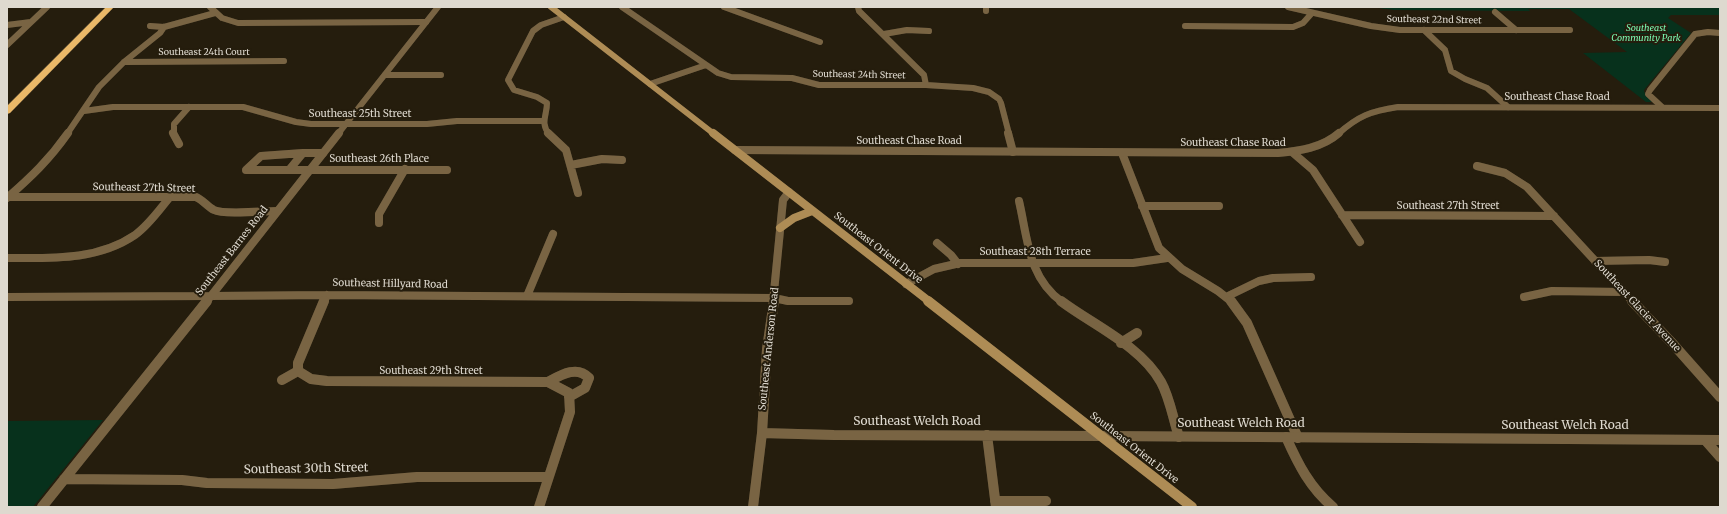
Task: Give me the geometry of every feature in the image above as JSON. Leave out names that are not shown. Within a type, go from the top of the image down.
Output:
[{"type":"highway","points":[[7,100],[102,7]]},
{"type":"highway","points":[[7,111],[110,7]]},
{"type":"main road","name":"Southeast Orient Drive","points":[[551,7],[1192,507]]},
{"type":"main road","points":[[780,228],[794,218],[812,211]]},
{"type":"street","points":[[7,45],[47,7]]},
{"type":"street","points":[[210,7],[215,13],[226,20],[247,24],[426,22]]},
{"type":"street","name":"Southeast Barnes Road","points":[[42,507],[211,296],[438,7]]},
{"type":"street","name":"Southeast 24th Street","points":[[622,7],[718,73],[731,76],[792,78],[819,85],[926,85],[973,88],[995,95],[1001,103],[1013,152]]},
{"type":"street","points":[[724,7],[820,42]]},
{"type":"street","points":[[858,7],[859,11],[924,75],[926,85]]},
{"type":"street","name":"Southeast 22nd Street","points":[[1288,7],[1371,26],[1400,30],[1570,30]]},
{"type":"street","points":[[1185,26],[1293,27],[1303,23],[1312,12]]},
{"type":"street","points":[[1495,12],[1516,30]]},
{"type":"street","points":[[150,26],[164,27],[215,13]]},
{"type":"street","points":[[564,17],[541,25],[533,32],[508,80],[509,84],[515,90],[545,100],[548,107],[543,121],[544,126],[548,134],[564,146],[571,164],[578,193]]},
{"type":"street","points":[[7,25],[31,22]]},
{"type":"street","points":[[7,197],[36,172],[51,156],[99,87],[124,62],[160,33],[164,27]]},
{"type":"street","points":[[884,34],[907,30],[929,31]]},
{"type":"street","points":[[1424,30],[1445,50],[1451,71],[1465,79],[1487,88],[1508,107]]},
{"type":"street","points":[[1662,107],[1648,94],[1650,90],[1695,34],[1704,32],[1720,33]]},
{"type":"street","name":"Southeast 24th Court","points":[[124,62],[284,61]]},
{"type":"street","points":[[650,84],[706,65]]},
{"type":"street","points":[[385,75],[440,76]]},
{"type":"street","name":"Southeast Chase Road","points":[[735,150],[1264,154],[1292,152],[1323,144],[1335,137],[1356,119],[1382,110],[1412,106],[1720,108]]},
{"type":"street","name":"Southeast 25th Street","points":[[84,110],[113,107],[243,107],[302,123],[427,124],[457,121],[543,121]]},
{"type":"street","points":[[179,144],[173,133],[173,125],[188,107]]},
{"type":"street","points":[[1292,152],[1313,170],[1360,242]]},
{"type":"street","points":[[289,170],[303,153],[323,153]]},
{"type":"street","name":"Southeast 26th Place","points":[[303,153],[261,156],[246,170],[447,170]]},
{"type":"street","points":[[1122,153],[1159,248],[1168,258],[1226,297],[1237,308],[1247,323],[1298,438]]},
{"type":"street","points":[[571,164],[602,160],[622,160]]},
{"type":"street","name":"Southeast Glacier Avenue","points":[[1477,166],[1495,169],[1521,182],[1673,344],[1694,370],[1720,397]]},
{"type":"street","points":[[379,224],[378,214],[405,169]]},
{"type":"street","name":"Southeast Anderson Road","points":[[753,507],[762,433],[767,349],[774,298],[783,200],[789,192]]},
{"type":"street","name":"Southeast 27th Street","points":[[7,197],[196,197],[204,201],[214,210],[225,212],[277,212]]},
{"type":"street","points":[[7,258],[80,257],[107,250],[136,235],[170,197]]},
{"type":"street","points":[[1019,201],[1039,280],[1048,291],[1139,356],[1155,372],[1165,392],[1179,437]]},
{"type":"street","points":[[1142,206],[1219,206]]},
{"type":"street","name":"Southeast 27th Street","points":[[1342,215],[1554,216]]},
{"type":"street","points":[[527,296],[553,234]]},
{"type":"street","points":[[936,243],[951,255],[958,264]]},
{"type":"street","name":"Southeast 28th Terrace","points":[[906,284],[934,269],[958,264],[1133,263],[1168,258]]},
{"type":"street","points":[[1595,261],[1649,260],[1664,262]]},
{"type":"street","points":[[1226,297],[1259,281],[1273,278],[1311,277]]},
{"type":"street","points":[[1524,297],[1552,291],[1623,292]]},
{"type":"street","points":[[282,380],[298,371],[298,363],[327,294]]},
{"type":"street","name":"Southeast Hillyard Road","points":[[7,297],[327,294],[774,298],[788,301],[849,301]]},
{"type":"street","points":[[1121,343],[1137,332]]},
{"type":"street","name":"Southeast 29th Street","points":[[298,371],[311,379],[327,381],[548,382],[566,393]]},
{"type":"street","points":[[539,507],[570,412],[566,393],[586,388],[589,378],[587,374],[582,372],[572,372],[548,382]]},
{"type":"street","name":"Southeast Welch Road","points":[[762,433],[834,435],[1720,440]]},
{"type":"street","points":[[987,435],[996,504],[1046,501]]},
{"type":"street","points":[[1286,438],[1306,480],[1320,496],[1333,507]]},
{"type":"street","points":[[1705,440],[1720,457]]},
{"type":"street","name":"Southeast 30th Street","points":[[64,479],[182,480],[207,484],[333,484],[417,477],[548,477]]},
{"type":"green space","name":"Southeast Community Park","points":[[1371,7],[1720,7],[1720,15],[1671,15],[1668,18],[1691,33],[1644,90],[1645,94],[1652,102],[1646,102],[1583,53],[1627,52],[1569,9],[1528,9],[1530,11],[1394,10]]},
{"type":"green space","points":[[103,420],[33,507],[7,507],[7,421]]}]
